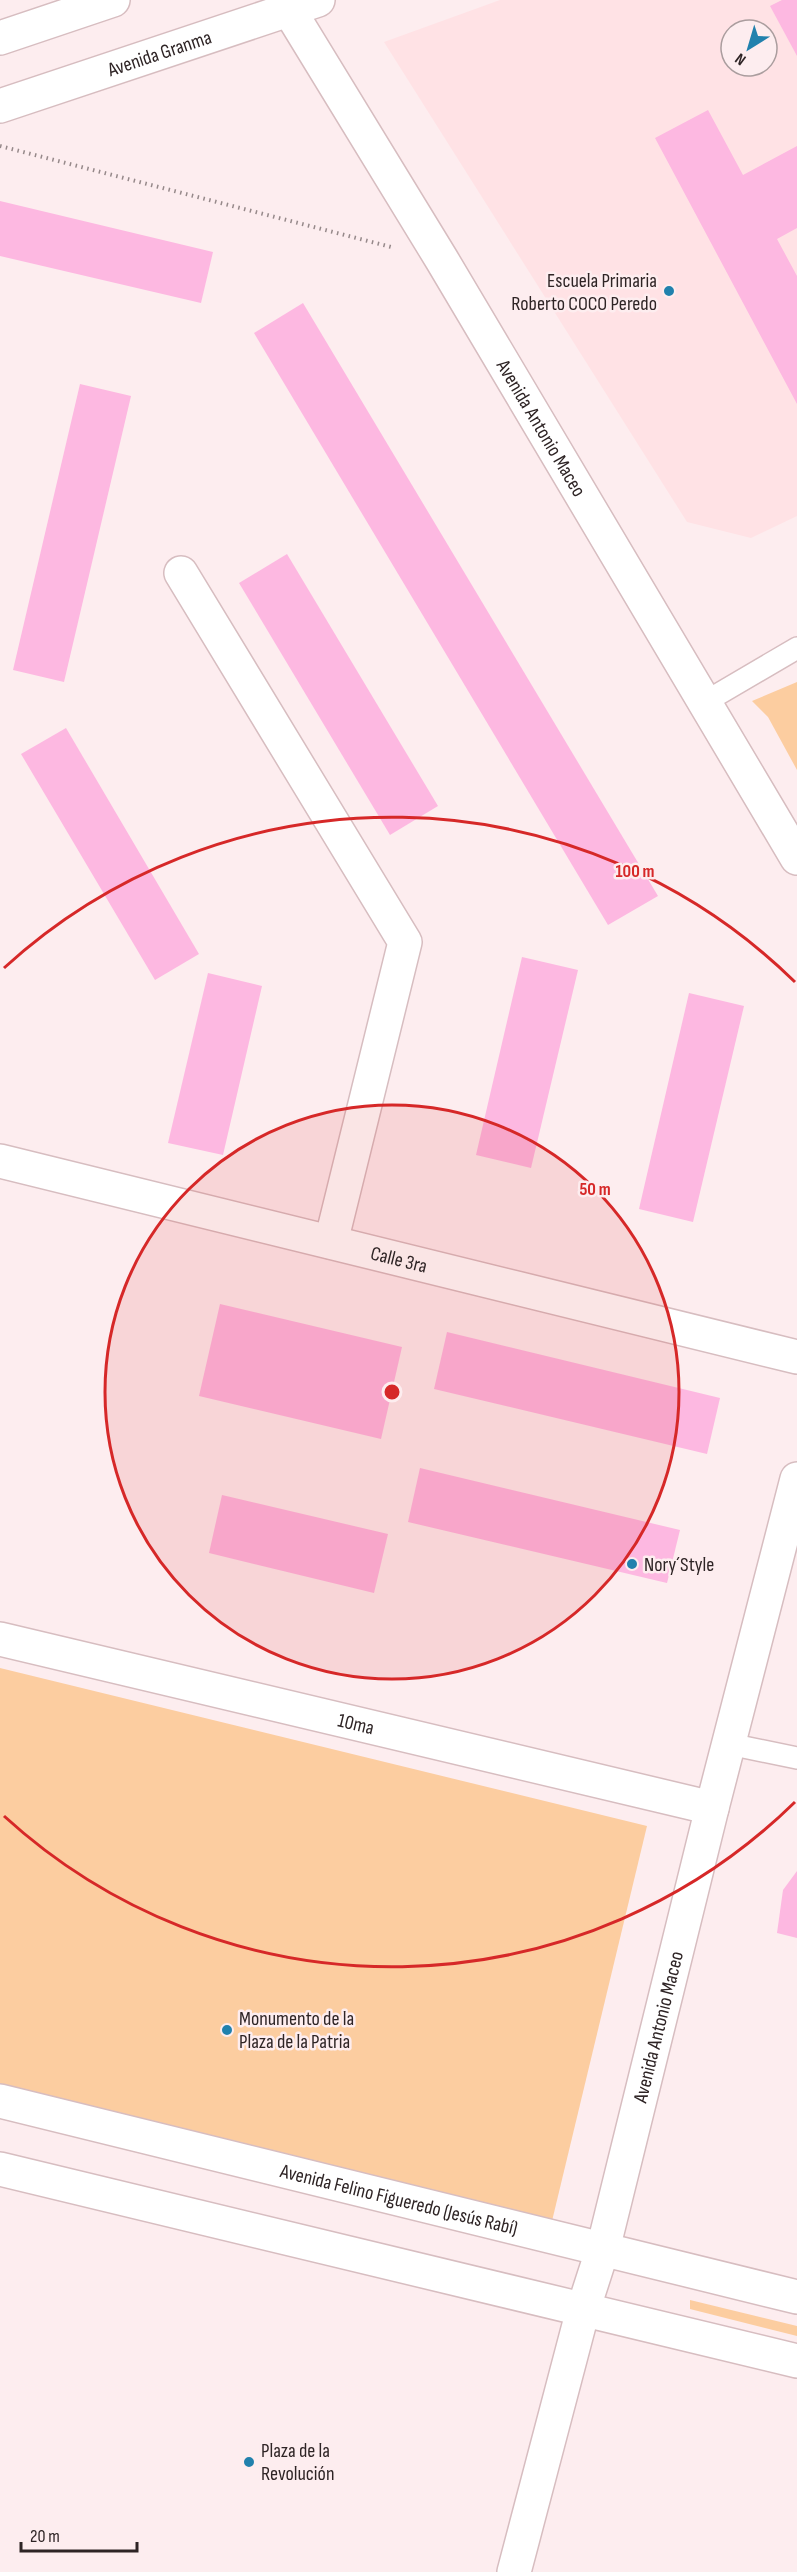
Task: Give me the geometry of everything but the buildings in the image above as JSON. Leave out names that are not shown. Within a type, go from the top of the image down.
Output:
[{"type":"street","points":[[0,38],[112,0]]},
{"type":"street","name":"Avenida Granma","points":[[0,106],[297,3]]},
{"type":"street","name":"Avenida Antonio Maceo","points":[[297,3],[442,260],[797,858]]},
{"type":"street","points":[[181,573],[405,942],[331,1242]]},
{"type":"street","name":"Calle 3ra","points":[[0,1161],[797,1357]]},
{"type":"street","name":"Avenida Antonio Maceo","points":[[514,2572],[583,2310],[603,2249],[712,1808],[797,1479]]},
{"type":"street","name":"10ma","points":[[0,1639],[712,1808]]},
{"type":"street","name":"Avenida Felino Figueredo (Jesús Rabí)","points":[[0,2101],[797,2297]]},
{"type":"street","points":[[0,2169],[797,2361]]},
{"type":"lane","points":[[705,702],[797,648]]},
{"type":"lane","points":[[729,1744],[797,1758]]},
{"type":"path","points":[[0,146],[442,260]]},
{"type":"shaded area","name":"Escuela Primaria Roberto COCO Peredo","points":[[500,0],[797,0],[797,516],[751,538],[687,522],[384,42]]},
{"type":"shaded area","points":[[797,682],[797,770],[768,717],[752,701]]},
{"type":"shaded area","points":[[0,1668],[647,1826],[552,2221],[0,2086]]},
{"type":"shaded area","points":[[690,2300],[797,2326],[797,2336],[690,2309]]},
{"type":"place","name":"Escuela Primaria Roberto COCO Peredo","points":[[669,291]]},
{"type":"place","name":"Nory´Style","points":[[632,1564]]},
{"type":"place","name":"Monumento de la Plaza de la Patria","points":[[227,2030]]},
{"type":"place","name":"Plaza de la Revolución","points":[[249,2462]]}]
